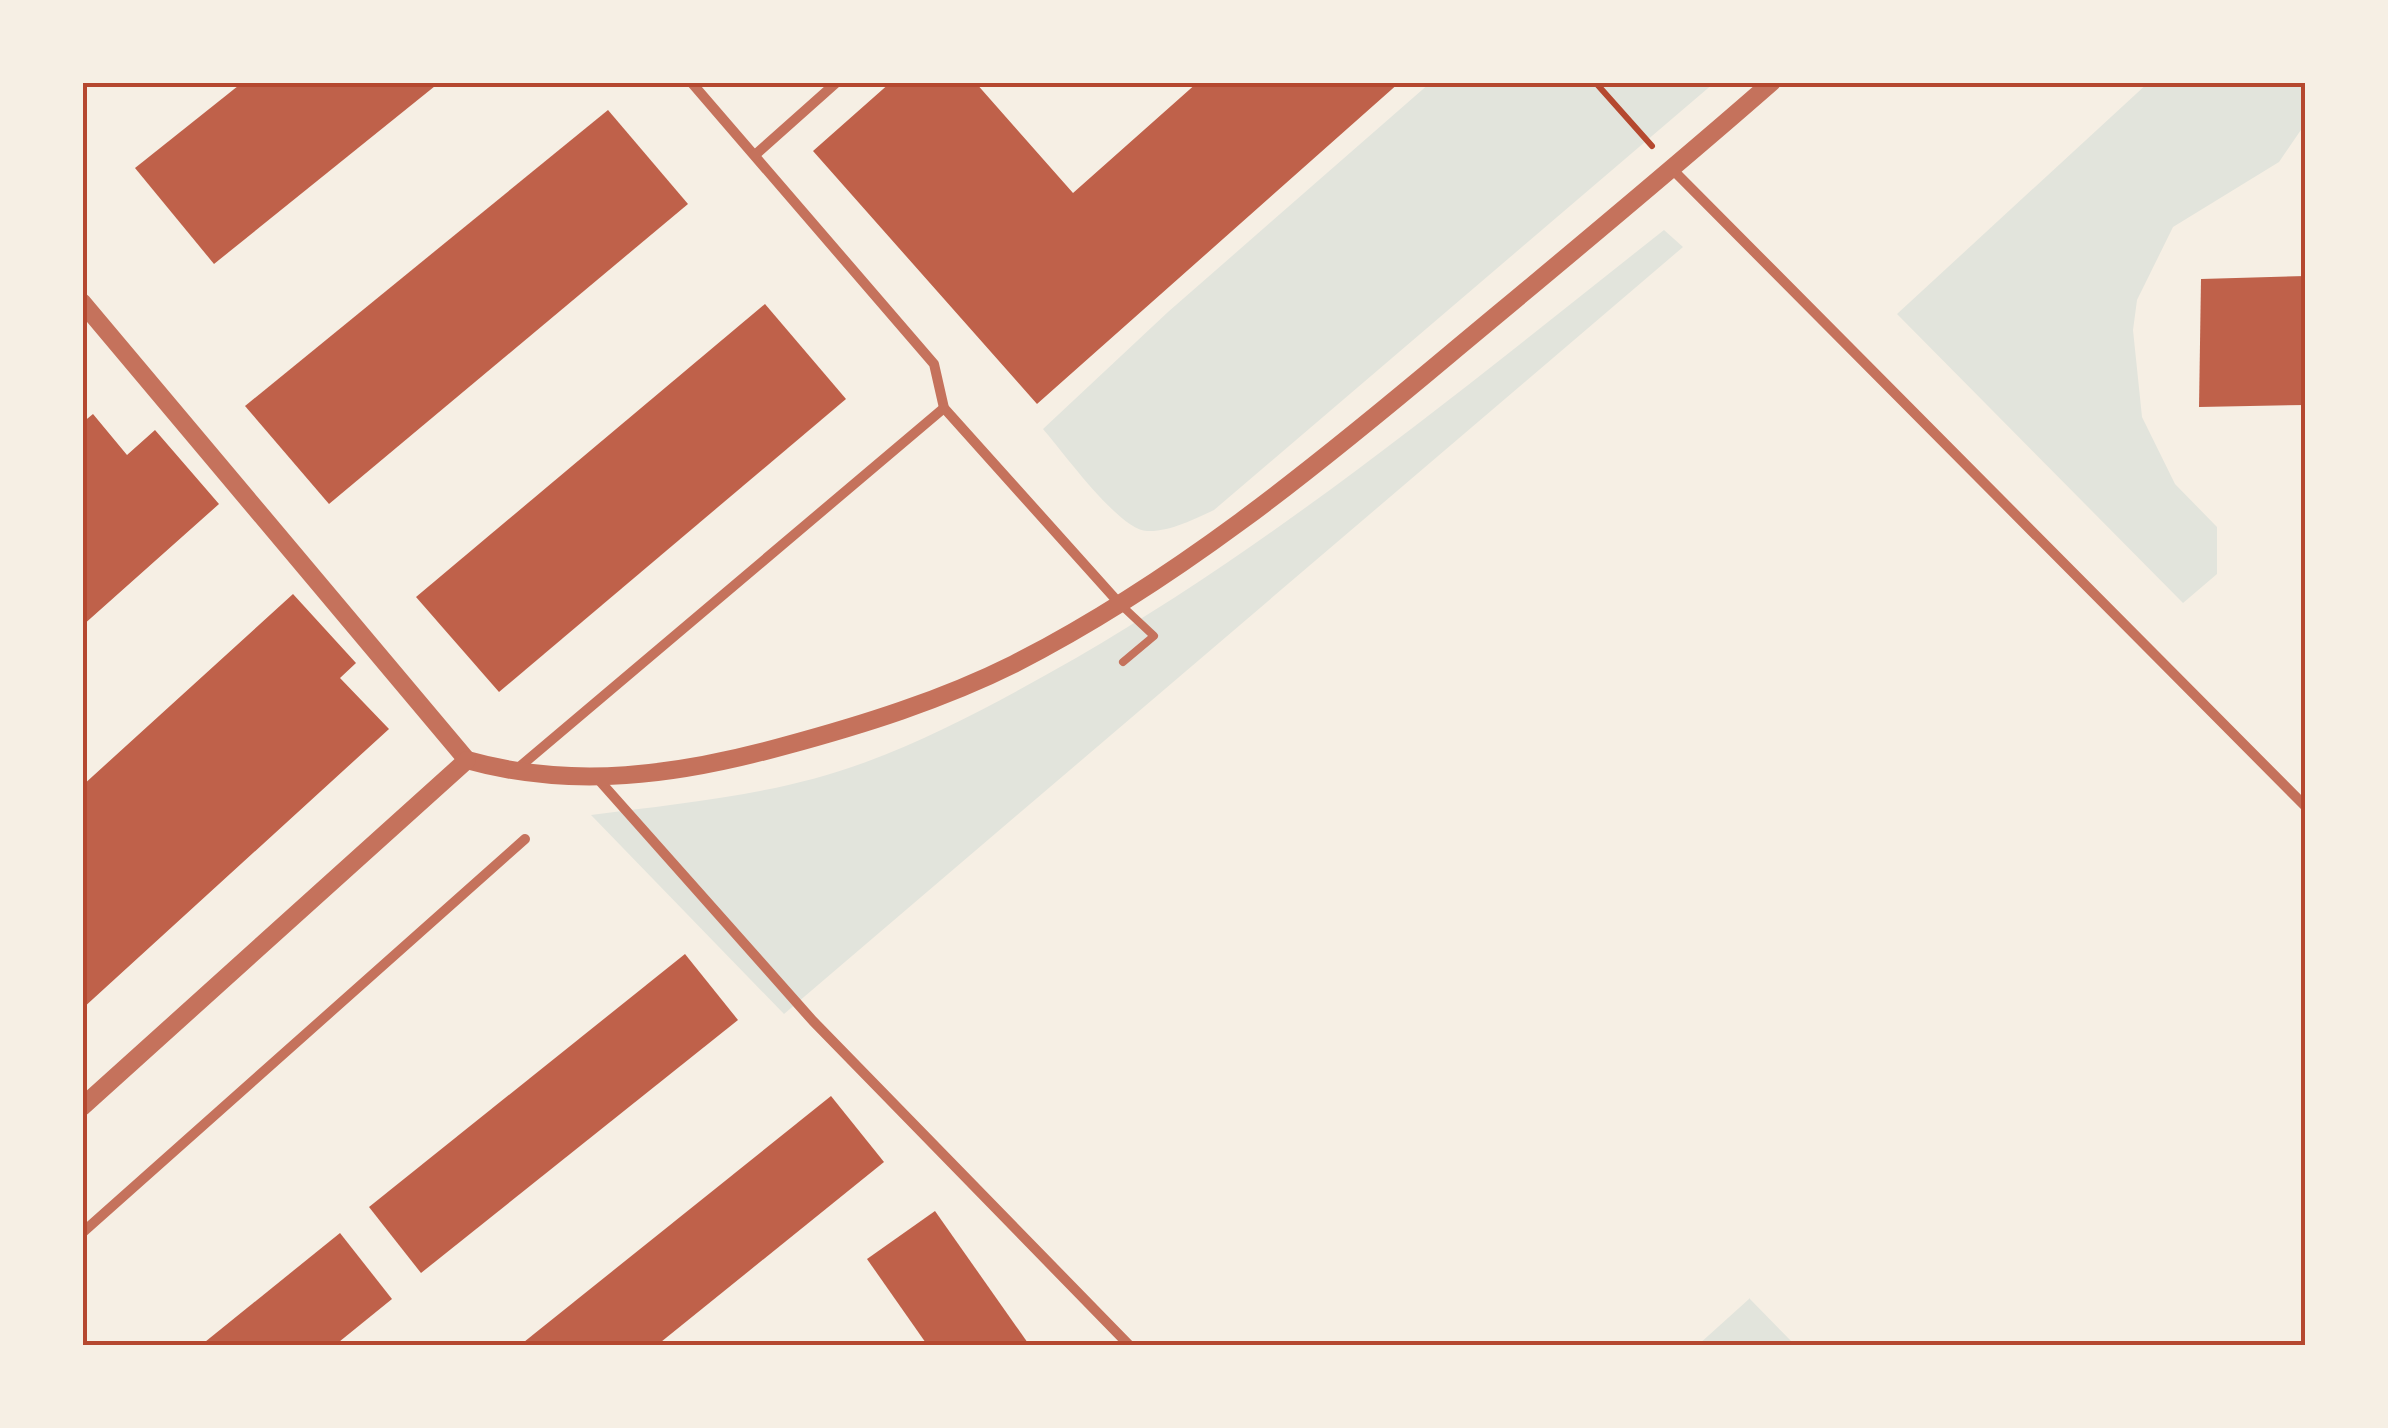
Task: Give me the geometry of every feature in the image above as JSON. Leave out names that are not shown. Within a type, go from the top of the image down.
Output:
[{"type":"street","points":[[690,82],[934,364],[944,408],[1119,603]]},
{"type":"street","points":[[755,156],[837,82]]},
{"type":"street","points":[[82,302],[468,760],[512,772],[598,779],[675,770],[839,731],[1013,664],[1119,603],[1332,452],[1772,82]]},
{"type":"street","points":[[1672,169],[2306,807]]},
{"type":"street","points":[[512,772],[944,408]]},
{"type":"street","points":[[82,1107],[468,760]]},
{"type":"street","points":[[598,779],[814,1021],[1130,1346]]},
{"type":"street","points":[[82,1232],[525,840]]},
{"type":"lane","points":[[1119,603],[1154,636],[1122,662]]},
{"type":"path","points":[[1595,82],[1672,169]]},
{"type":"shaded area","points":[[2149,82],[2305,83],[2305,124],[2279,162],[2173,227],[2137,300],[2133,330],[2142,417],[2175,484],[2217,527],[2217,574],[2183,603],[1897,314]]},
{"type":"shaded area","points":[[1430,83],[1714,83],[1214,510],[1164,529],[1136,528],[1108,505],[1043,429],[1168,312]]},
{"type":"shaded area","points":[[1664,230],[1683,247],[784,1014],[591,815],[730,796],[833,773],[920,740],[1025,686],[1154,611],[1304,509]]},
{"type":"shaded area","points":[[1749,1299],[1795,1345],[1698,1345]]},
{"type":"building","points":[[243,82],[440,82],[214,264],[135,168]]},
{"type":"building","points":[[891,82],[975,82],[1073,193],[1198,82],[1400,82],[1037,404],[813,151]]},
{"type":"building","points":[[608,110],[688,204],[329,504],[245,406]]},
{"type":"building","points":[[2306,276],[2306,405],[2199,407],[2201,279]]},
{"type":"building","points":[[765,304],[846,399],[499,692],[416,597]]},
{"type":"building","points":[[93,414],[127,455],[155,430],[219,504],[82,626],[82,423]]},
{"type":"building","points":[[293,594],[356,663],[340,678],[389,729],[82,1009],[82,786]]},
{"type":"building","points":[[685,954],[738,1020],[421,1273],[369,1207]]},
{"type":"building","points":[[831,1096],[884,1162],[656,1346],[519,1346]]},
{"type":"building","points":[[935,1211],[1030,1346],[928,1346],[867,1259]]},
{"type":"building","points":[[340,1233],[392,1299],[334,1346],[200,1346]]}]
